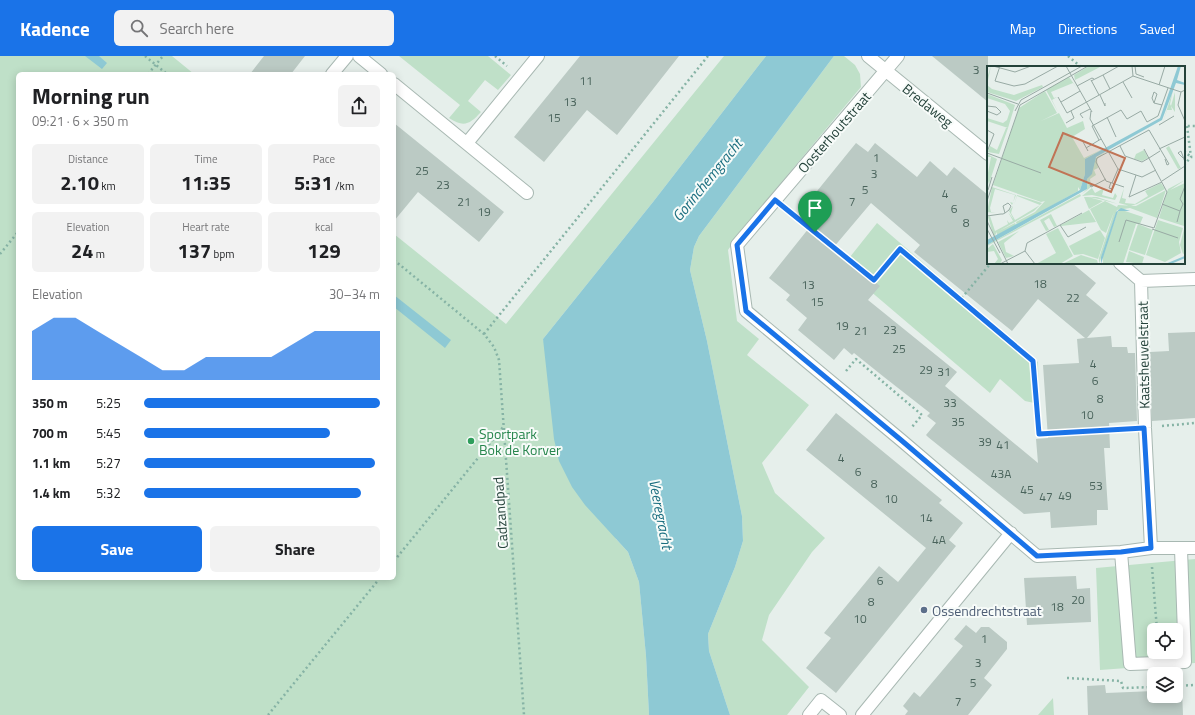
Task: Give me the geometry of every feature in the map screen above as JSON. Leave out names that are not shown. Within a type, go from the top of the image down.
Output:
[{"type":"street","points":[[334,72],[347,56]]},
{"type":"street","points":[[359,56],[379,72]]},
{"type":"street","points":[[467,144],[538,56]]},
{"type":"street","name":"Bredaweg","points":[[868,56],[987,153]]},
{"type":"street","name":"Oosterhoutstraat","points":[[898,56],[737,245],[746,311],[1037,556],[1121,552],[1151,548],[1195,548]]},
{"type":"street","points":[[396,86],[526,193]]},
{"type":"street","points":[[1121,264],[1141,281],[1195,278]]},
{"type":"street","name":"Kaatsheuvelstraat","points":[[1141,281],[1144,428],[1151,548]]},
{"type":"street","points":[[862,715],[1011,533]]},
{"type":"street","points":[[1121,552],[1130,664],[1185,662],[1181,549]]},
{"type":"street","points":[[809,715],[821,700],[840,715]]},
{"type":"path","points":[[145,56],[165,72]]},
{"type":"path","points":[[150,72],[163,56]]},
{"type":"path","points":[[484,334],[708,56]]},
{"type":"path","points":[[1068,56],[1081,66]]},
{"type":"path","points":[[1191,157],[1187,126],[1195,126]]},
{"type":"path","points":[[1185,152],[1191,157]]},
{"type":"path","points":[[1185,164],[1191,157],[1195,156]]},
{"type":"path","points":[[775,200],[874,280],[900,249],[1033,361],[1039,434],[1144,428],[1195,423]]},
{"type":"path","points":[[0,254],[16,234]]},
{"type":"path","name":"Cadzandpad","points":[[396,262],[484,334],[494,347],[499,360],[524,715]]},
{"type":"path","points":[[960,300],[990,264]]},
{"type":"path","points":[[835,385],[856,359],[922,415],[901,440]]},
{"type":"path","points":[[396,559],[504,426]]},
{"type":"path","points":[[1151,548],[1156,623]]},
{"type":"path","points":[[268,715],[378,580]]},
{"type":"path","points":[[1067,678],[1121,680],[1123,688],[1147,687]]},
{"type":"path","points":[[1183,686],[1195,685]]},
{"type":"green space","name":"Sportpark Bok de Korver","points":[[0,56],[172,56],[192,72],[16,72],[16,580],[396,580],[396,236],[506,324],[724,56],[766,56],[653,202],[543,339],[616,539],[628,552],[639,582],[646,656],[649,715],[0,715]]},
{"type":"green space","points":[[399,56],[488,56],[511,75],[498,90],[485,80],[468,101],[481,112],[470,122],[463,124],[449,118],[460,105]]},
{"type":"green space","points":[[834,56],[844,56],[855,65],[860,74],[861,87],[744,227],[728,250],[737,321],[759,339],[747,355],[809,405],[762,463],[775,493],[825,538],[812,552],[769,615],[762,640],[809,687],[787,715],[730,715],[709,651],[708,634],[735,567],[743,541],[742,516],[707,341],[690,270],[694,247],[699,236]]},
{"type":"green space","points":[[877,223],[1038,362],[1039,404],[1025,401],[1000,379],[990,393],[842,267]]},
{"type":"green space","points":[[1195,559],[1195,663],[1100,670],[1096,568]]},
{"type":"green space","points":[[1053,698],[1054,715],[1038,715]]},
{"type":"water","points":[[85,56],[99,56],[107,63],[102,69]]},
{"type":"water","points":[[766,56],[834,56],[699,236],[694,247],[690,270],[707,341],[742,516],[743,541],[735,567],[708,634],[709,651],[730,715],[649,715],[646,656],[639,582],[628,552],[585,505],[572,487],[559,461],[554,439],[543,339],[653,202]]},
{"type":"water","points":[[396,297],[451,340],[445,348],[396,309]]},
{"type":"building","points":[[264,56],[305,56],[293,72],[252,72]]},
{"type":"building","points":[[580,56],[679,56],[617,135],[587,110],[544,162],[514,137]]},
{"type":"building","points":[[932,56],[988,56],[987,101]]},
{"type":"building","points":[[396,125],[504,212],[479,242],[418,192],[396,219]]},
{"type":"building","points":[[856,143],[868,152],[875,143],[917,177],[930,161],[947,176],[954,167],[987,194],[987,264],[1073,264],[1096,283],[1086,295],[1108,313],[1087,338],[1111,336],[1112,347],[1127,347],[1128,353],[1135,353],[1137,421],[1109,423],[1110,448],[1104,448],[1108,510],[1097,510],[1097,525],[1051,528],[1050,512],[1024,514],[926,435],[936,423],[927,416],[930,413],[854,353],[852,355],[844,348],[834,360],[798,330],[807,318],[786,300],[790,295],[769,278],[813,223],[808,218],[817,207],[809,201]],"holes":[[[871,203],[920,245],[914,252],[1012,331],[1038,299],[1085,338],[1077,339],[1079,363],[1043,365],[1048,438],[1036,439],[1038,463],[945,386],[957,372],[868,300],[880,286],[833,248]]]},
{"type":"building","points":[[1195,332],[1195,418],[1152,421],[1150,352],[1169,351],[1168,333]]},
{"type":"building","points":[[836,413],[942,500],[939,503],[963,523],[949,540],[956,546],[836,693],[806,668],[831,638],[824,633],[879,566],[898,582],[926,548],[806,450]]},
{"type":"building","points":[[1076,576],[1077,589],[1090,588],[1091,622],[1027,625],[1024,578]]},
{"type":"building","points":[[966,625],[976,633],[981,627],[989,627],[1007,642],[1007,649],[984,678],[992,685],[968,715],[905,715],[908,711],[903,706],[914,692],[920,697],[963,646],[954,639]]},
{"type":"building","points":[[1105,685],[1106,693],[1147,691],[1147,703],[1183,703],[1183,715],[1088,715],[1087,686]]},
{"type":"place","name":"Sportpark Bok de Korver","points":[[471,441]]},
{"type":"place","name":"Ossendrechtstraat","points":[[924,610]]},
{"type":"route","points":[[775,200],[815,232],[874,280],[900,249],[1033,361],[1039,434],[1144,428],[1151,548],[1121,552],[1037,556],[746,311],[737,245],[775,200]]},
{"type":"water label","name":"Gorinchemgracht","points":[[707,180]]},
{"type":"water label","name":"Veeregracht","points":[[661,514]]}]
